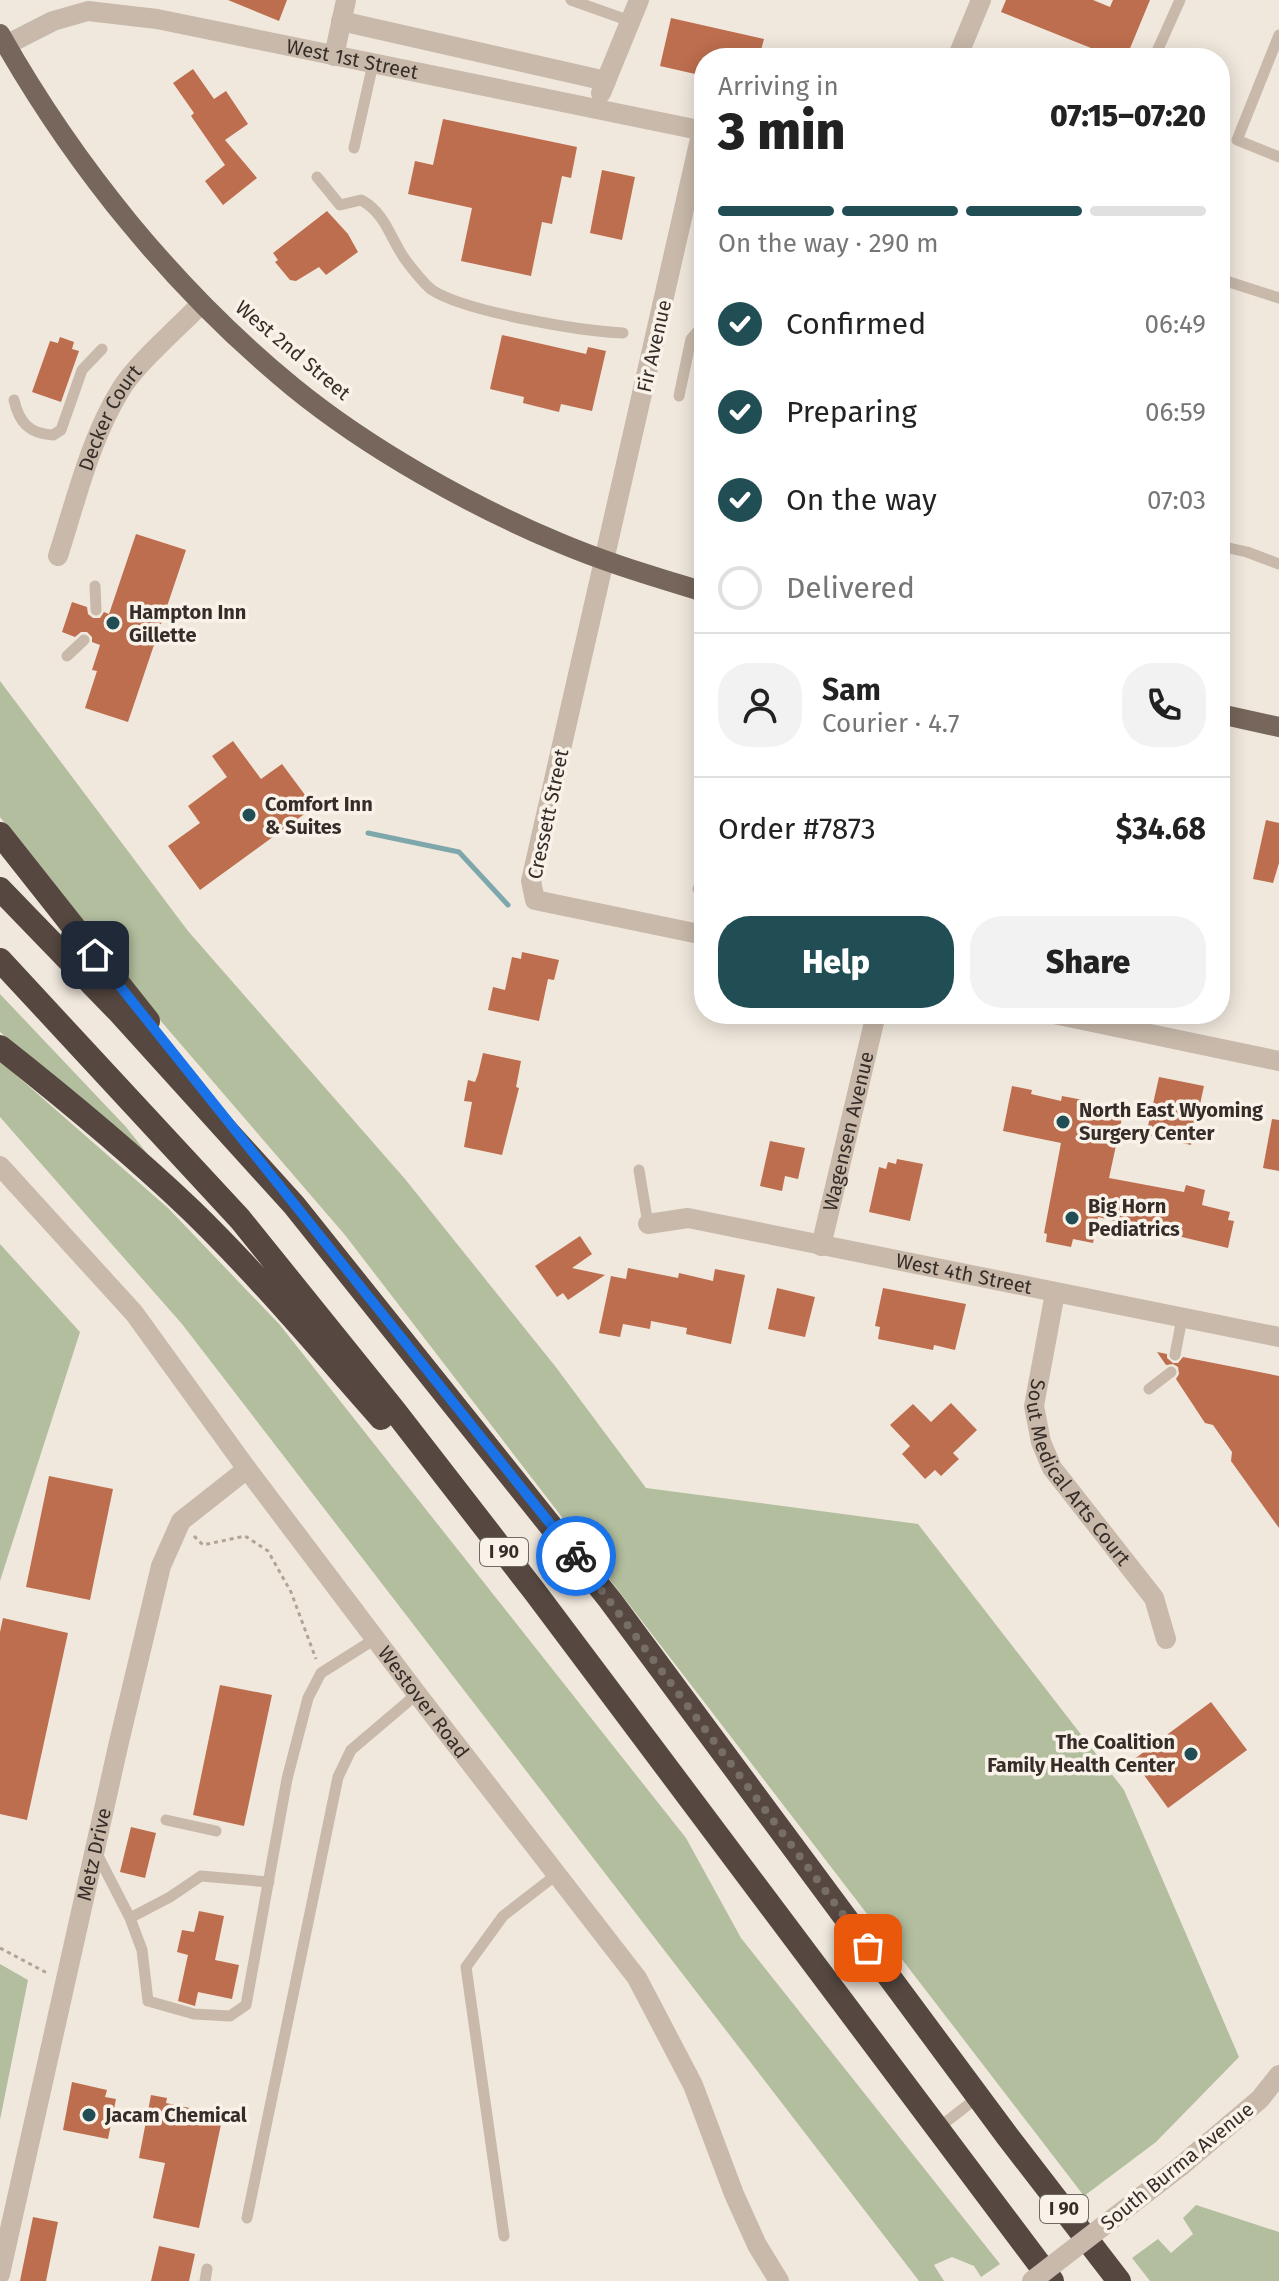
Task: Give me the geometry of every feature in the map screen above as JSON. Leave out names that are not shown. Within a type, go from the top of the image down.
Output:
[{"type":"highway","name":"I 90","points":[[0,834],[610,1600],[978,2097],[1119,2281]]},
{"type":"highway","name":"I 90","points":[[0,889],[120,1013],[294,1205]]},
{"type":"highway","name":"I 90","points":[[0,960],[240,1219],[394,1410],[535,1592],[1052,2281]]},
{"type":"highway","name":"I 90","points":[[0,1047],[98,1124],[193,1213],[303,1329],[535,1592]]},
{"type":"main road","name":"West 2nd Street","points":[[3,40],[55,125],[89,172],[201,304],[294,388],[362,437],[499,515],[606,561],[694,589]]},
{"type":"main road","points":[[1230,716],[1279,727]]},
{"type":"street","points":[[334,56],[346,0]]},
{"type":"street","points":[[594,108],[639,0]]},
{"type":"street","points":[[961,48],[981,0]]},
{"type":"street","name":"West 1st Street","points":[[3,40],[88,11],[157,19],[694,129]]},
{"type":"street","points":[[341,21],[606,81]]},
{"type":"street","name":"Fir Avenue","points":[[606,561],[694,171]]},
{"type":"street","name":"Decker Court","points":[[58,556],[86,469],[122,386],[201,304]]},
{"type":"street","name":"Cressett Street","points":[[606,561],[531,881],[535,900],[694,933]]},
{"type":"street","name":"Wagensen Avenue","points":[[821,1246],[874,1024]]},
{"type":"street","points":[[1102,1024],[1279,1061]]},
{"type":"street","name":"Westover Road","points":[[0,1166],[134,1313],[375,1639],[637,1978],[693,2085],[734,2194],[757,2245],[779,2281]]},
{"type":"street","name":"West 4th Street","points":[[648,1224],[688,1218],[1279,1337]]},
{"type":"street","name":"Sout Medical Arts Court","points":[[1055,1293],[1034,1406],[1041,1442],[1052,1468],[1154,1598],[1166,1639]]},
{"type":"street","name":"Metz Drive","points":[[0,2274],[161,1566],[181,1521],[247,1469]]},
{"type":"street","name":"South Burma Avenue","points":[[1032,2281],[1181,2166],[1260,2099],[1279,2075]]},
{"type":"lane","points":[[571,0],[630,21]]},
{"type":"lane","points":[[1158,48],[1180,0]]},
{"type":"lane","points":[[1279,35],[1237,140],[1279,157]]},
{"type":"lane","points":[[354,148],[373,64]]},
{"type":"lane","points":[[317,177],[340,205],[361,200],[375,207],[406,262],[432,289],[487,309],[592,332],[623,333]]},
{"type":"lane","points":[[1230,282],[1279,298]]},
{"type":"lane","points":[[679,396],[694,336]]},
{"type":"lane","points":[[14,400],[18,418],[28,429],[53,435],[61,430],[82,370],[102,349]]},
{"type":"lane","points":[[1230,548],[1279,564]]},
{"type":"lane","points":[[95,586],[96,610]]},
{"type":"lane","points":[[67,656],[84,640]]},
{"type":"lane","points":[[639,1170],[648,1224]]},
{"type":"lane","points":[[1175,1355],[1182,1318]]},
{"type":"lane","points":[[1149,1389],[1171,1372]]},
{"type":"lane","points":[[95,1849],[130,1918],[142,1950],[148,2001],[194,2014],[230,2016],[246,2005],[300,1721],[321,1673],[375,1639]]},
{"type":"lane","points":[[247,2218],[338,1777],[351,1750],[417,1694]]},
{"type":"lane","points":[[166,1820],[216,1831]]},
{"type":"lane","points":[[504,2236],[466,1967],[503,1916],[556,1875]]},
{"type":"lane","points":[[130,1918],[201,1876],[269,1882]]},
{"type":"lane","points":[[937,2130],[978,2097]]},
{"type":"path","points":[[181,1521],[203,1545],[245,1536],[268,1551],[291,1592],[321,1673]]},
{"type":"path","points":[[0,1948],[64,1982]]},
{"type":"green space","points":[[0,681],[188,931],[405,1179],[555,1366],[646,1488],[918,1524],[1124,1790],[1239,2057],[1156,2142],[1084,2196],[345,1235],[141,998],[0,817]]},
{"type":"green space","points":[[0,994],[126,1127],[157,1166],[0,1032]]},
{"type":"green space","points":[[0,1061],[168,1208],[280,1325],[686,1838],[741,1938],[1000,2264],[981,2277],[974,2266],[952,2257],[934,2265],[944,2281],[919,2281],[182,1324],[0,1117]]},
{"type":"green space","points":[[0,1244],[80,1332],[0,1581]]},
{"type":"green space","points":[[0,1964],[28,1980],[0,2120]]},
{"type":"green space","points":[[1196,2205],[1279,2232],[1279,2281],[1150,2281],[1132,2258],[1158,2239],[1171,2253],[1193,2234],[1183,2218]]},
{"type":"building","points":[[228,0],[287,0],[279,21]]},
{"type":"building","points":[[1006,0],[1093,0],[1110,7],[1113,0],[1150,0],[1130,48],[1091,48],[1001,12]]},
{"type":"building","points":[[671,18],[764,39],[762,48],[694,48],[694,74],[660,66]]},
{"type":"building","points":[[193,69],[214,99],[226,91],[248,124],[225,140],[257,178],[223,205],[205,181],[225,165],[191,116],[194,113],[173,83]]},
{"type":"building","points":[[443,119],[577,147],[571,178],[562,176],[552,224],[542,222],[531,276],[461,261],[472,208],[408,194],[415,161],[433,165]]},
{"type":"building","points":[[602,170],[635,177],[622,240],[590,233]]},
{"type":"building","points":[[327,211],[348,234],[358,252],[326,275],[319,267],[296,281],[290,280],[275,262],[278,260],[273,253]]},
{"type":"building","points":[[502,335],[586,354],[588,347],[606,351],[592,411],[561,404],[559,412],[523,403],[524,397],[490,389]]},
{"type":"building","points":[[60,337],[74,342],[72,349],[79,351],[61,402],[32,392],[50,341],[58,343]]},
{"type":"building","name":"Hampton Inn Gillette","points":[[136,534],[186,550],[128,722],[85,708],[97,671],[92,670],[100,645],[92,642],[87,632],[75,637],[62,632],[72,602],[87,607],[88,614],[93,618],[100,618],[104,612],[109,614]]},
{"type":"building","name":"Comfort Inn & Suites","points":[[233,741],[261,779],[282,764],[314,807],[200,890],[168,846],[200,823],[188,806],[227,777],[212,756]]},
{"type":"building","points":[[1266,820],[1279,823],[1279,863],[1273,883],[1253,879]]},
{"type":"building","points":[[522,952],[559,960],[554,980],[548,979],[539,1021],[488,1010],[493,987],[505,990],[512,957],[521,959]]},
{"type":"building","points":[[483,1053],[521,1061],[516,1087],[519,1088],[502,1155],[464,1147],[472,1102],[464,1101],[468,1080],[475,1082]]},
{"type":"building","points":[[1159,1077],[1204,1086],[1191,1145],[1146,1135]]},
{"type":"building","points":[[1012,1086],[1032,1090],[1031,1094],[1061,1101],[1062,1096],[1083,1100],[1082,1104],[1123,1113],[1109,1178],[1184,1192],[1186,1185],[1205,1190],[1202,1205],[1230,1212],[1228,1220],[1234,1221],[1228,1248],[1098,1217],[1093,1243],[1073,1239],[1071,1247],[1046,1242],[1047,1234],[1044,1233],[1061,1143],[1003,1131]]},
{"type":"building","points":[[1272,1119],[1279,1120],[1279,1171],[1263,1168]]},
{"type":"building","points":[[770,1141],[805,1148],[798,1179],[785,1176],[782,1191],[760,1186]]},
{"type":"building","points":[[897,1159],[923,1164],[910,1221],[869,1212],[879,1167],[886,1169],[888,1162],[896,1164]]},
{"type":"building","points":[[580,1236],[592,1254],[572,1268],[605,1275],[568,1300],[563,1293],[557,1297],[535,1266]]},
{"type":"building","points":[[628,1268],[678,1278],[679,1273],[713,1281],[715,1269],[745,1275],[731,1344],[686,1334],[687,1328],[651,1321],[650,1329],[623,1324],[620,1337],[599,1333],[611,1276],[626,1279]]},
{"type":"building","points":[[777,1288],[815,1297],[805,1337],[768,1329]]},
{"type":"building","points":[[883,1288],[966,1304],[955,1350],[934,1345],[933,1350],[878,1339],[880,1327],[875,1326]]},
{"type":"building","points":[[1157,1352],[1167,1354],[1173,1363],[1178,1363],[1183,1357],[1279,1376],[1279,1528],[1231,1461],[1232,1452],[1213,1425],[1205,1423],[1176,1379],[1178,1367],[1166,1365]]},
{"type":"building","points":[[951,1403],[977,1430],[953,1453],[959,1459],[941,1476],[935,1470],[925,1479],[902,1454],[910,1446],[890,1425],[913,1404],[931,1422]]},
{"type":"building","points":[[49,1476],[113,1489],[90,1600],[26,1587]]},
{"type":"building","points":[[3,1618],[68,1633],[27,1820],[0,1814],[0,1632]]},
{"type":"building","points":[[220,1685],[272,1695],[244,1826],[193,1815]]},
{"type":"building","name":"The Coalition Family Health Center","points":[[1211,1702],[1247,1750],[1168,1808],[1133,1760]]},
{"type":"building","points":[[131,1827],[156,1833],[145,1878],[120,1872]]},
{"type":"building","points":[[199,1911],[224,1916],[215,1960],[239,1965],[232,1999],[198,1992],[195,2006],[178,2001],[188,1955],[177,1952],[182,1930],[194,1932]]},
{"type":"building","name":"Jacam Chemical","points":[[72,2082],[107,2090],[105,2097],[116,2099],[108,2139],[63,2130]]},
{"type":"building","points":[[151,2095],[167,2098],[166,2103],[223,2115],[199,2228],[153,2218],[165,2163],[139,2158]]},
{"type":"building","points":[[33,2217],[58,2222],[46,2281],[20,2281]]},
{"type":"building","points":[[159,2246],[195,2254],[189,2281],[151,2281]]},
{"type":"waterway","points":[[368,833],[459,852],[508,905]]},
{"type":"way so far","points":[[576,1556],[868,1948]]},
{"type":"place","name":"Hampton Inn Gillette","points":[[113,623]]},
{"type":"place","name":"Comfort Inn & Suites","points":[[249,815]]},
{"type":"place","name":"North East Wyoming Surgery Center","points":[[1063,1122]]},
{"type":"place","name":"Big Horn Pediatrics","points":[[1072,1218]]},
{"type":"place","name":"The Coalition Family Health Center","points":[[1191,1754]]},
{"type":"place","name":"Jacam Chemical","points":[[89,2115]]},
{"type":"route","points":[[95,955],[576,1556]]}]
